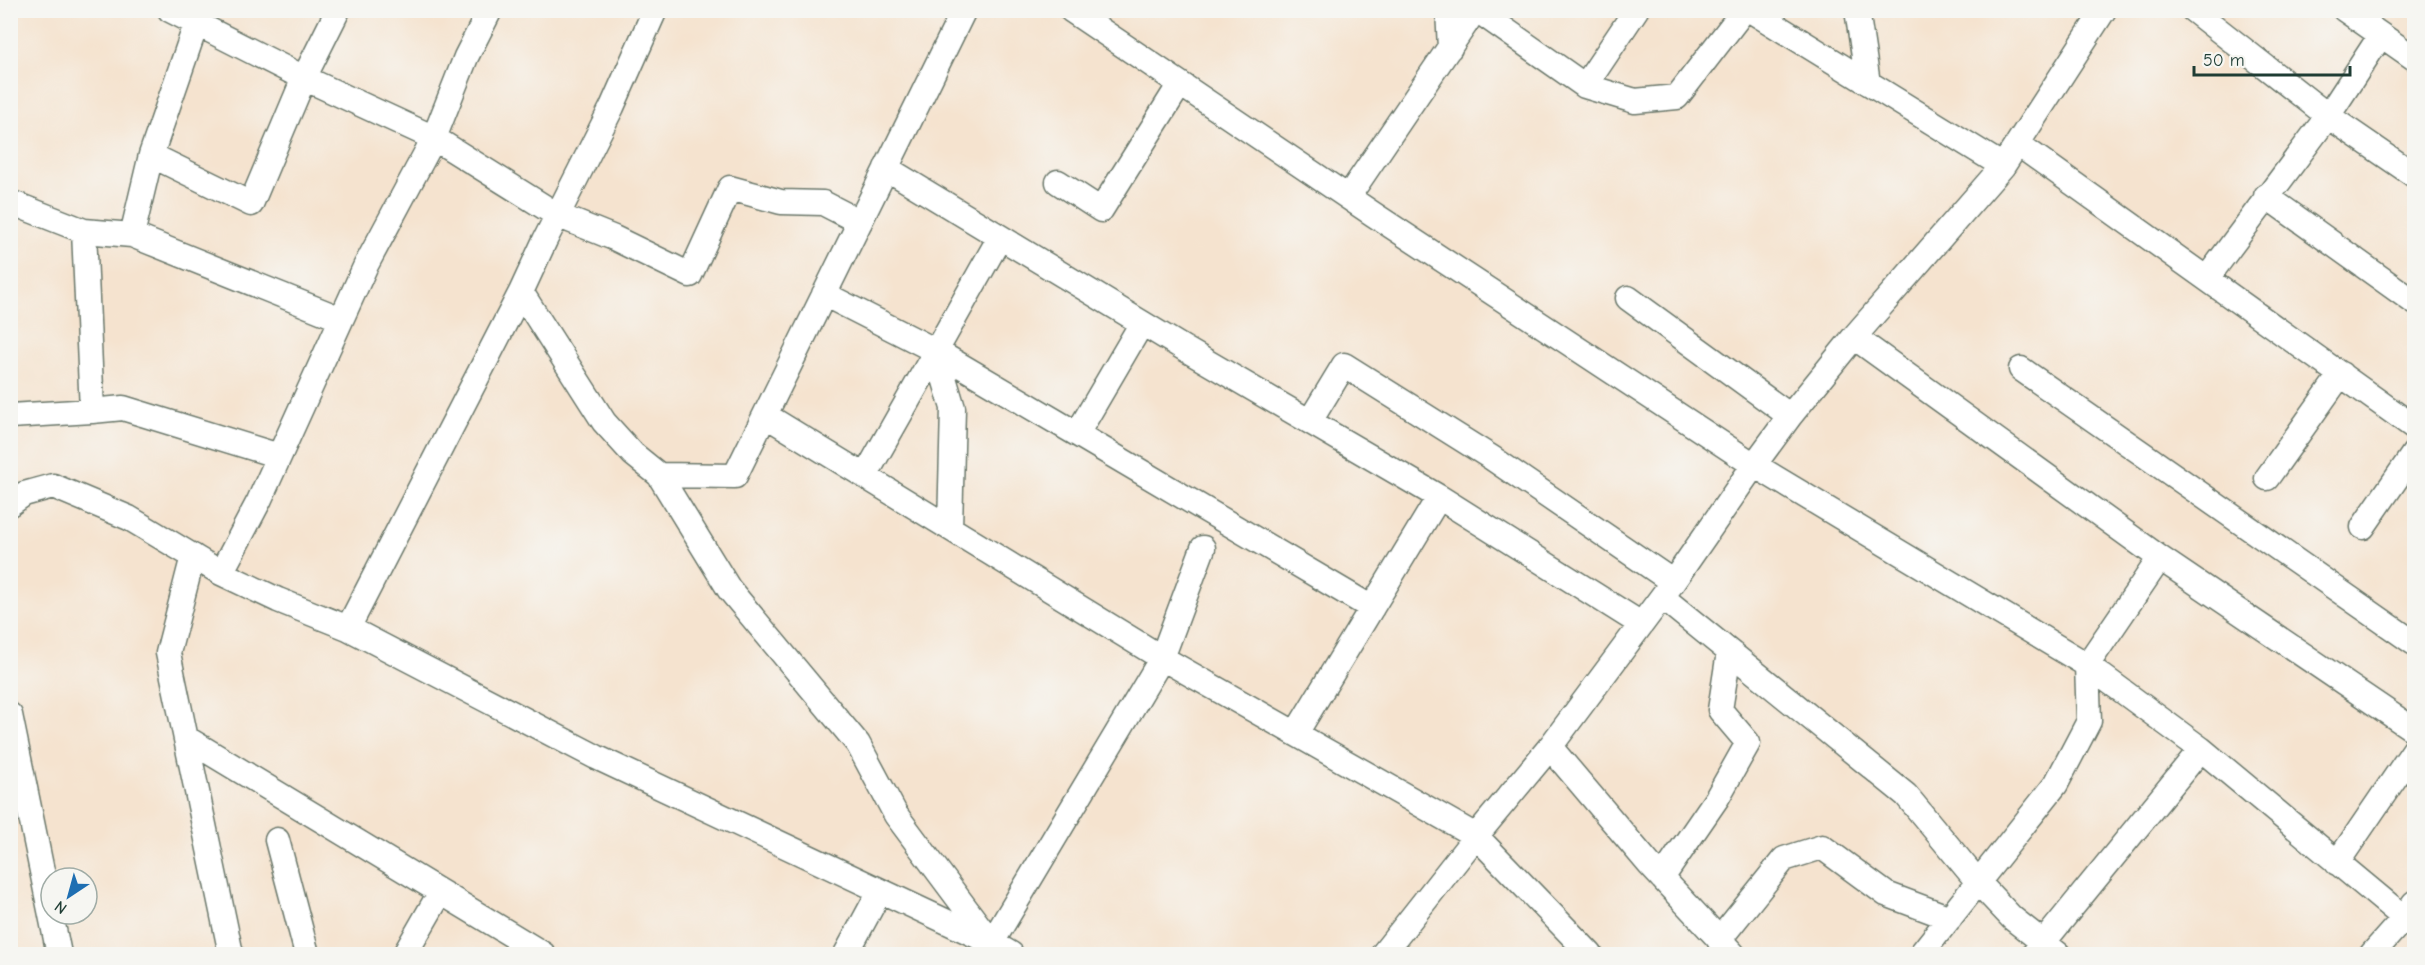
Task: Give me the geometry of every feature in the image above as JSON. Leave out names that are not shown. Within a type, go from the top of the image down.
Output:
[{"type":"street","points":[[170,10],[198,17],[304,78],[434,138],[557,215],[614,238],[690,274],[730,188],[781,202],[824,203],[860,222]]},
{"type":"street","points":[[151,154],[251,204],[304,78],[338,10]]},
{"type":"street","points":[[221,573],[259,501],[365,267],[434,138],[466,57],[490,10]]},
{"type":"street","points":[[348,628],[521,292],[612,107],[655,10]]},
{"type":"street","points":[[659,475],[735,476],[964,10]]},
{"type":"street","points":[[1071,10],[1348,197],[1754,465],[2087,665],[2201,749],[2337,863],[2411,916],[2372,954]]},
{"type":"street","points":[[1448,10],[1450,48]]},
{"type":"street","points":[[1348,197],[1476,10],[1585,86],[1635,101],[1677,97],[1744,10]]},
{"type":"street","points":[[1585,86],[1636,10]]},
{"type":"street","points":[[1750,10],[2003,166]]},
{"type":"street","points":[[1857,10],[1868,83]]},
{"type":"street","points":[[1383,954],[1550,747],[1667,590],[1790,416],[1854,337],[2003,166],[2104,10]]},
{"type":"street","points":[[2193,10],[2328,116],[2415,175]]},
{"type":"street","points":[[2346,10],[2415,58]]},
{"type":"street","points":[[132,235],[151,154],[198,17]]},
{"type":"street","points":[[2207,278],[2266,196],[2328,116],[2381,35]]},
{"type":"street","points":[[1058,182],[1101,210],[1180,84]]},
{"type":"street","points":[[2018,144],[2415,427]]},
{"type":"street","points":[[886,168],[1142,323],[1439,497],[1641,624]]},
{"type":"street","points":[[2266,196],[2415,302]]},
{"type":"street","points":[[10,202],[84,231],[132,235],[341,319]]},
{"type":"street","points":[[84,231],[92,411]]},
{"type":"street","points":[[865,476],[1000,237]]},
{"type":"street","points":[[521,292],[604,423],[633,454],[659,475],[729,589],[858,744],[896,815],[996,951]]},
{"type":"street","points":[[824,294],[936,351],[1372,608]]},
{"type":"street","points":[[1628,298],[1790,416]]},
{"type":"street","points":[[1077,434],[1142,323]]},
{"type":"street","points":[[1854,337],[2160,558],[2415,730]]},
{"type":"street","points":[[936,351],[953,408],[950,528]]},
{"type":"street","points":[[1310,422],[1344,364],[1492,458],[1667,590],[1729,652],[1906,795],[1978,882],[2046,950],[2201,749]]},
{"type":"street","points":[[2021,369],[2415,643]]},
{"type":"street","points":[[2267,478],[2341,374]]},
{"type":"street","points":[[10,416],[123,408],[279,456]]},
{"type":"street","points":[[765,415],[1162,658],[1476,836],[1590,954]]},
{"type":"street","points":[[2363,527],[2415,453]]},
{"type":"street","points":[[10,504],[24,494],[53,486],[129,518],[221,573],[278,600],[348,628],[596,757],[880,891],[996,951]]},
{"type":"street","points":[[1296,733],[1439,497]]},
{"type":"street","points":[[996,951],[1162,658],[1203,548]]},
{"type":"street","points":[[193,556],[168,653],[231,954]]},
{"type":"street","points":[[1921,954],[2056,784],[2089,721],[2087,665],[2160,558]]},
{"type":"street","points":[[1662,879],[1717,798],[1748,743],[1720,710],[1729,652]]},
{"type":"street","points":[[10,715],[59,954]]},
{"type":"street","points":[[186,738],[543,954]]},
{"type":"street","points":[[1550,747],[1662,879],[1726,947],[1785,859],[1822,847],[1886,894],[1950,918]]},
{"type":"street","points":[[2337,863],[2415,750]]},
{"type":"street","points":[[277,840],[307,954]]},
{"type":"street","points":[[846,954],[880,891]]},
{"type":"street","points":[[405,954],[440,893]]}]
